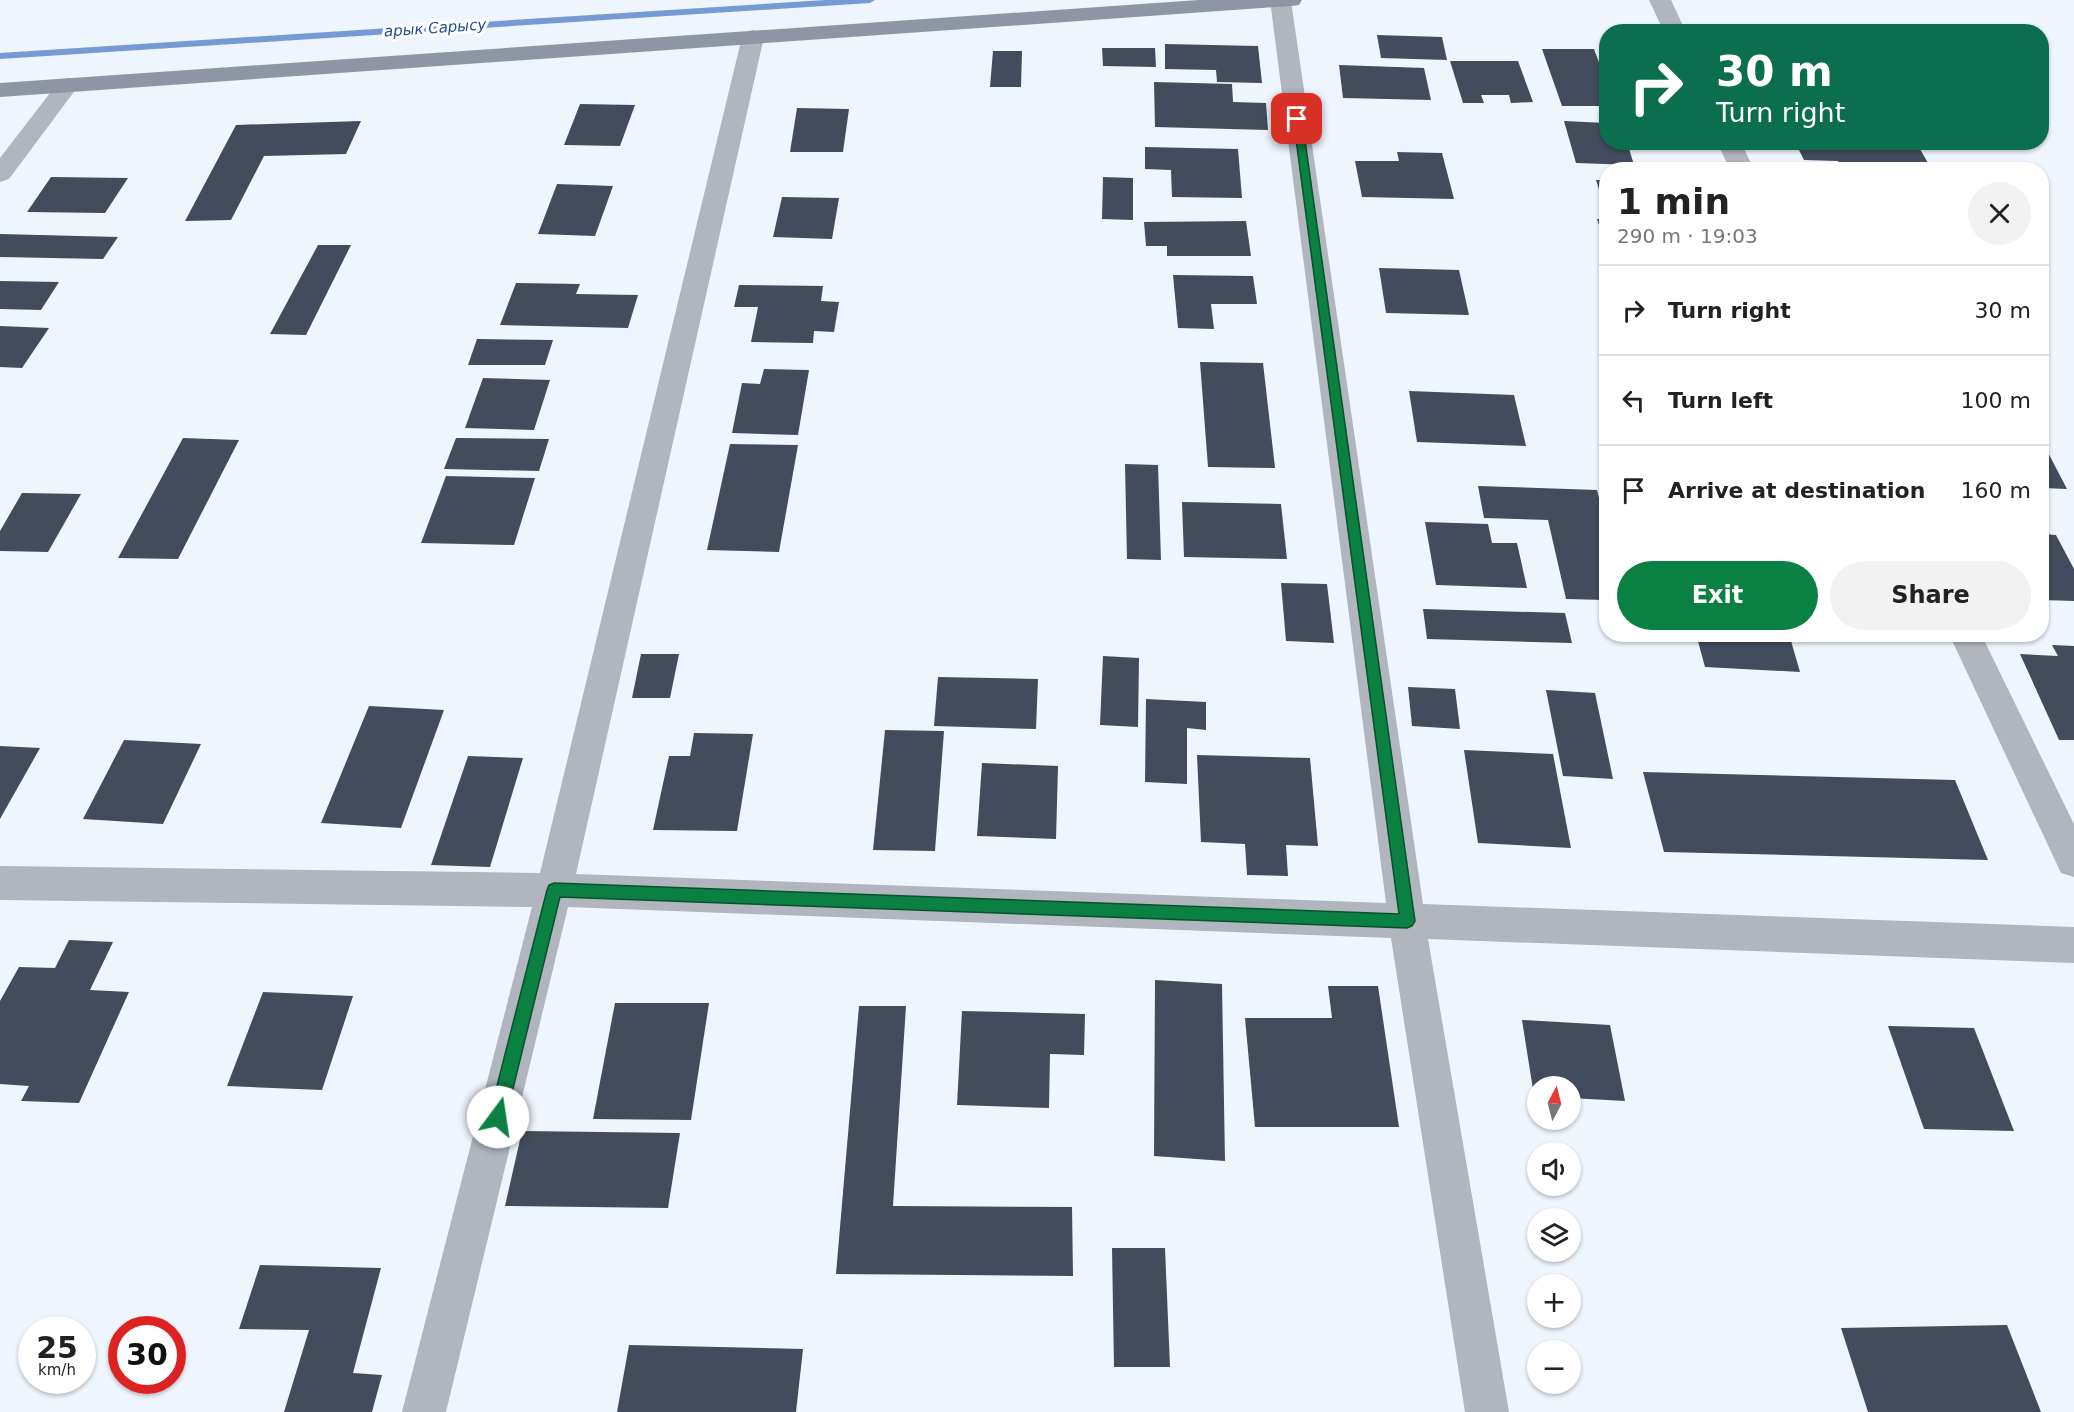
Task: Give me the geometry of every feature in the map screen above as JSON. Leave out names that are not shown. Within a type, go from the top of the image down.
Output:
[{"type":"main road","points":[[0,90],[1291,0]]},
{"type":"street","points":[[1660,0],[1672,24]]},
{"type":"street","points":[[1281,1],[1407,921],[1487,1412]]},
{"type":"street","points":[[424,1412],[554,890],[753,37]]},
{"type":"street","points":[[0,174],[68,85]]},
{"type":"street","points":[[1969,642],[2074,861]]},
{"type":"street","points":[[0,883],[554,890],[2074,945]]},
{"type":"building","points":[[1377,35],[1442,37],[1447,60],[1381,58]]},
{"type":"building","points":[[1165,44],[1258,46],[1262,83],[1217,82],[1216,70],[1165,69]]},
{"type":"building","points":[[1102,48],[1155,48],[1156,67],[1103,66]]},
{"type":"building","points":[[1542,49],[1594,49],[1599,62],[1599,106],[1562,106]]},
{"type":"building","points":[[993,51],[1022,51],[1021,87],[990,87]]},
{"type":"building","points":[[1450,61],[1518,61],[1533,102],[1511,103],[1509,95],[1481,95],[1484,103],[1463,103]]},
{"type":"building","points":[[1339,65],[1424,68],[1431,100],[1343,98]]},
{"type":"building","points":[[1154,82],[1232,84],[1233,102],[1266,103],[1268,130],[1155,127]]},
{"type":"building","points":[[580,104],[635,105],[620,146],[564,145]]},
{"type":"building","points":[[797,108],[849,109],[843,152],[790,152]]},
{"type":"building","points":[[361,121],[346,154],[264,156],[231,220],[185,221],[236,125]]},
{"type":"building","points":[[1564,121],[1599,123],[1599,150],[1629,150],[1633,162],[1599,164],[1576,163]]},
{"type":"building","points":[[1145,147],[1238,149],[1242,198],[1172,197],[1171,170],[1145,169]]},
{"type":"building","points":[[1799,150],[1921,150],[1927,162],[1839,162],[1804,160]]},
{"type":"building","points":[[1397,152],[1442,153],[1454,199],[1362,197],[1355,161],[1399,161]]},
{"type":"building","points":[[51,177],[128,178],[105,213],[27,212]]},
{"type":"building","points":[[1103,177],[1133,178],[1133,220],[1102,219]]},
{"type":"building","points":[[557,184],[613,186],[595,236],[538,234]]},
{"type":"building","points":[[782,197],[839,198],[832,239],[773,237]]},
{"type":"building","points":[[1246,221],[1251,256],[1167,256],[1167,246],[1146,246],[1144,222]]},
{"type":"building","points":[[0,234],[118,237],[103,259],[0,257]]},
{"type":"building","points":[[318,245],[351,245],[306,335],[270,334]]},
{"type":"building","points":[[1379,268],[1459,270],[1469,315],[1386,313]]},
{"type":"building","points":[[1173,275],[1253,276],[1257,304],[1211,304],[1214,329],[1178,328]]},
{"type":"building","points":[[0,281],[59,282],[41,310],[0,309]]},
{"type":"building","points":[[516,283],[580,284],[576,294],[638,295],[628,328],[500,325]]},
{"type":"building","points":[[739,285],[823,286],[821,301],[839,302],[834,332],[814,331],[813,343],[751,342],[758,307],[734,307]]},
{"type":"building","points":[[0,326],[49,328],[22,368],[0,367]]},
{"type":"building","points":[[477,339],[553,340],[545,365],[468,365]]},
{"type":"building","points":[[1200,362],[1263,363],[1275,468],[1208,467]]},
{"type":"building","points":[[764,369],[809,370],[798,435],[732,433],[742,383],[760,384]]},
{"type":"building","points":[[483,378],[550,380],[534,430],[465,428]]},
{"type":"building","points":[[1409,391],[1514,395],[1526,446],[1417,442]]},
{"type":"building","points":[[183,438],[239,440],[178,559],[118,558]]},
{"type":"building","points":[[456,438],[549,439],[539,471],[444,469]]},
{"type":"building","points":[[730,444],[798,445],[779,552],[707,550]]},
{"type":"building","points":[[2049,454],[2067,489],[2049,488]]},
{"type":"building","points":[[1125,464],[1158,465],[1161,560],[1127,559]]},
{"type":"building","points":[[446,476],[535,478],[514,545],[421,543]]},
{"type":"building","points":[[1478,486],[1597,490],[1599,498],[1599,600],[1566,599],[1548,520],[1484,518]]},
{"type":"building","points":[[22,493],[81,494],[48,552],[0,551],[0,531]]},
{"type":"building","points":[[1182,502],[1281,504],[1287,559],[1184,557]]},
{"type":"building","points":[[1425,522],[1488,524],[1492,543],[1517,543],[1527,588],[1436,585]]},
{"type":"building","points":[[2049,534],[2056,535],[2074,569],[2074,601],[2049,600]]},
{"type":"building","points":[[1281,583],[1327,584],[1334,643],[1286,641]]},
{"type":"building","points":[[1423,609],[1565,613],[1572,643],[1427,639]]},
{"type":"building","points":[[1698,642],[1791,642],[1800,672],[1705,667]]},
{"type":"building","points":[[2052,645],[2074,646],[2074,740],[2059,740],[2020,654],[2058,656]]},
{"type":"building","points":[[641,654],[679,654],[670,698],[632,698]]},
{"type":"building","points":[[1103,656],[1139,658],[1138,727],[1100,725]]},
{"type":"building","points":[[938,677],[1038,679],[1036,729],[934,726]]},
{"type":"building","points":[[1408,687],[1455,689],[1460,729],[1412,726]]},
{"type":"building","points":[[1546,690],[1595,693],[1613,779],[1563,776]]},
{"type":"building","points":[[1146,699],[1206,702],[1206,730],[1187,728],[1187,784],[1145,782]]},
{"type":"building","points":[[369,706],[444,710],[401,828],[321,823]]},
{"type":"building","points":[[885,730],[944,731],[935,851],[873,850]]},
{"type":"building","points":[[694,733],[753,734],[737,831],[653,830],[669,756],[690,756]]},
{"type":"building","points":[[124,740],[201,744],[163,824],[83,819]]},
{"type":"building","points":[[0,746],[40,748],[0,819]]},
{"type":"building","points":[[1464,750],[1553,754],[1571,848],[1478,843]]},
{"type":"building","points":[[1197,755],[1310,758],[1318,846],[1286,845],[1288,876],[1247,875],[1245,844],[1201,842]]},
{"type":"building","points":[[468,756],[523,758],[490,867],[431,865]]},
{"type":"building","points":[[982,763],[1058,766],[1056,839],[977,836]]},
{"type":"building","points":[[1643,772],[1955,780],[1988,860],[1664,852]]},
{"type":"building","points":[[69,940],[113,942],[90,990],[129,992],[79,1103],[21,1101],[29,1086],[0,1084],[0,1001],[19,967],[55,968]]},
{"type":"building","points":[[1155,980],[1222,984],[1225,1161],[1154,1156]]},
{"type":"building","points":[[1328,986],[1378,986],[1399,1127],[1255,1127],[1245,1018],[1332,1018]]},
{"type":"building","points":[[263,992],[353,996],[322,1090],[227,1086]]},
{"type":"building","points":[[615,1003],[709,1003],[691,1120],[593,1119]]},
{"type":"building","points":[[859,1006],[906,1006],[893,1206],[1072,1207],[1073,1276],[836,1274]]},
{"type":"building","points":[[962,1011],[1085,1014],[1084,1055],[1050,1054],[1049,1108],[957,1105]]},
{"type":"building","points":[[1522,1020],[1610,1025],[1625,1101],[1581,1099],[1581,1076],[1531,1076]]},
{"type":"building","points":[[1888,1026],[1974,1028],[2014,1131],[1924,1129]]},
{"type":"building","points":[[522,1131],[680,1133],[668,1208],[505,1206]]},
{"type":"building","points":[[1112,1248],[1165,1248],[1170,1367],[1114,1367]]},
{"type":"building","points":[[260,1265],[381,1268],[353,1373],[382,1375],[372,1412],[284,1412],[309,1330],[239,1329]]},
{"type":"building","points":[[2007,1325],[2041,1412],[1868,1412],[1841,1328]]},
{"type":"building","points":[[629,1345],[803,1349],[796,1412],[617,1412]]},
{"type":"waterway","name":"арык Сарысу","points":[[0,56],[870,0]]},
{"type":"route","points":[[498,1117],[554,890],[1407,921],[1297,119]]}]
